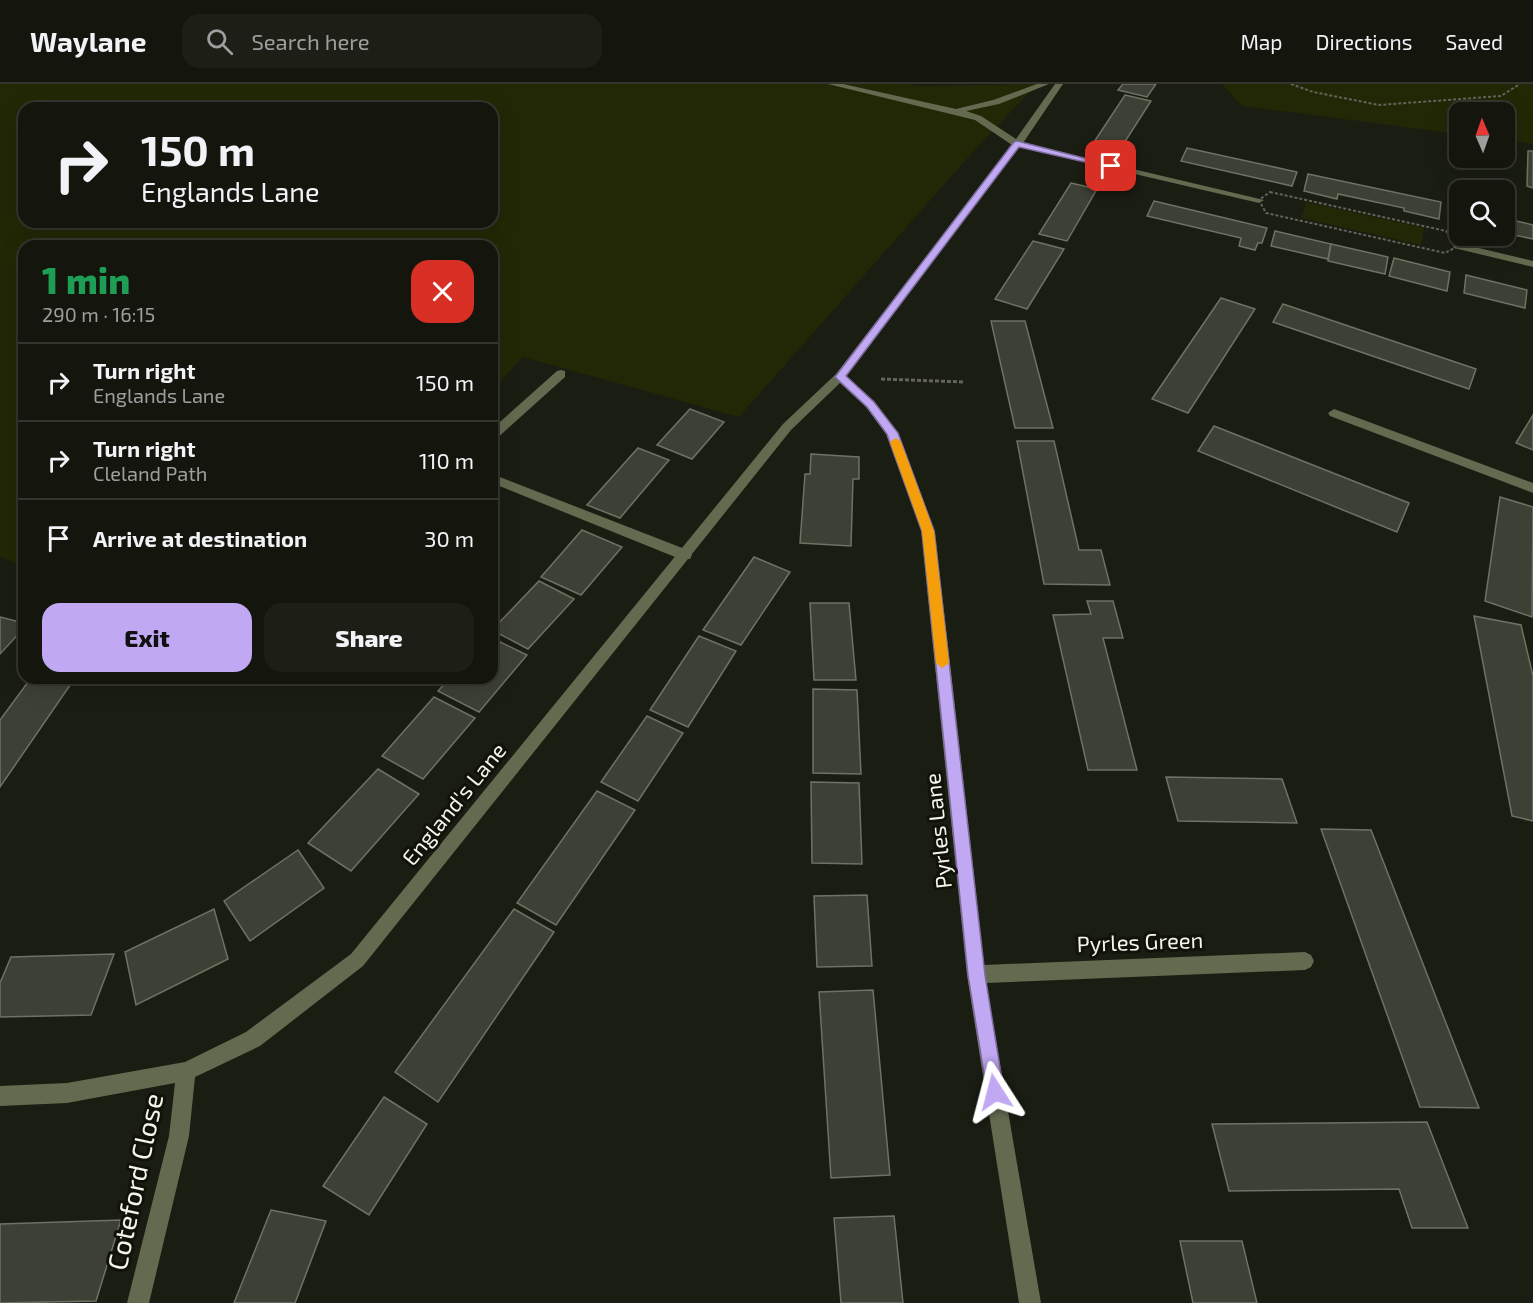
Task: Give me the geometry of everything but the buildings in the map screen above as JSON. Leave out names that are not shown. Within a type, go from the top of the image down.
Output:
[{"type":"street","points":[[837,84],[978,118],[1017,144],[1259,200]]},
{"type":"street","points":[[955,111],[996,102],[1045,84]]},
{"type":"street","name":"England's Lane","points":[[0,1096],[67,1093],[186,1071],[253,1039],[357,960],[787,427],[840,377],[1017,144],[1059,84]]},
{"type":"street","points":[[1458,246],[1533,264]]},
{"type":"street","points":[[498,431],[561,374]]},
{"type":"street","name":"Pyrles Lane","points":[[840,377],[870,404],[892,433],[928,531],[976,975],[1030,1303]]},
{"type":"street","points":[[1334,413],[1533,488]]},
{"type":"street","points":[[498,480],[685,555]]},
{"type":"street","name":"Pyrles Green","points":[[976,975],[1072,969],[1305,961]]},
{"type":"street","name":"Coteford Close","points":[[138,1303],[180,1136],[186,1071]]},
{"type":"path","points":[[1291,84],[1313,92],[1379,105],[1501,96],[1520,84]]},
{"type":"path","points":[[1449,235],[1446,231],[1270,192],[1259,200],[1266,213],[1445,253],[1458,246]]},
{"type":"path","points":[[840,377],[964,382]]},
{"type":"green space","points":[[0,84],[910,84],[917,86],[1037,84],[972,153],[739,417],[523,357],[498,384],[498,240],[18,240],[18,564],[0,557]]},
{"type":"green space","points":[[1222,84],[1533,84],[1533,144],[1515,141],[1515,102],[1449,102],[1449,133],[1242,106]]},
{"type":"green space","points":[[1306,202],[1424,228],[1421,245],[1301,218]]},
{"type":"slow traffic","points":[[896,442],[928,531],[942,663]]},
{"type":"route","points":[[995,1092],[976,975],[928,531],[892,433],[870,404],[840,377],[1017,144],[1111,166]]}]
